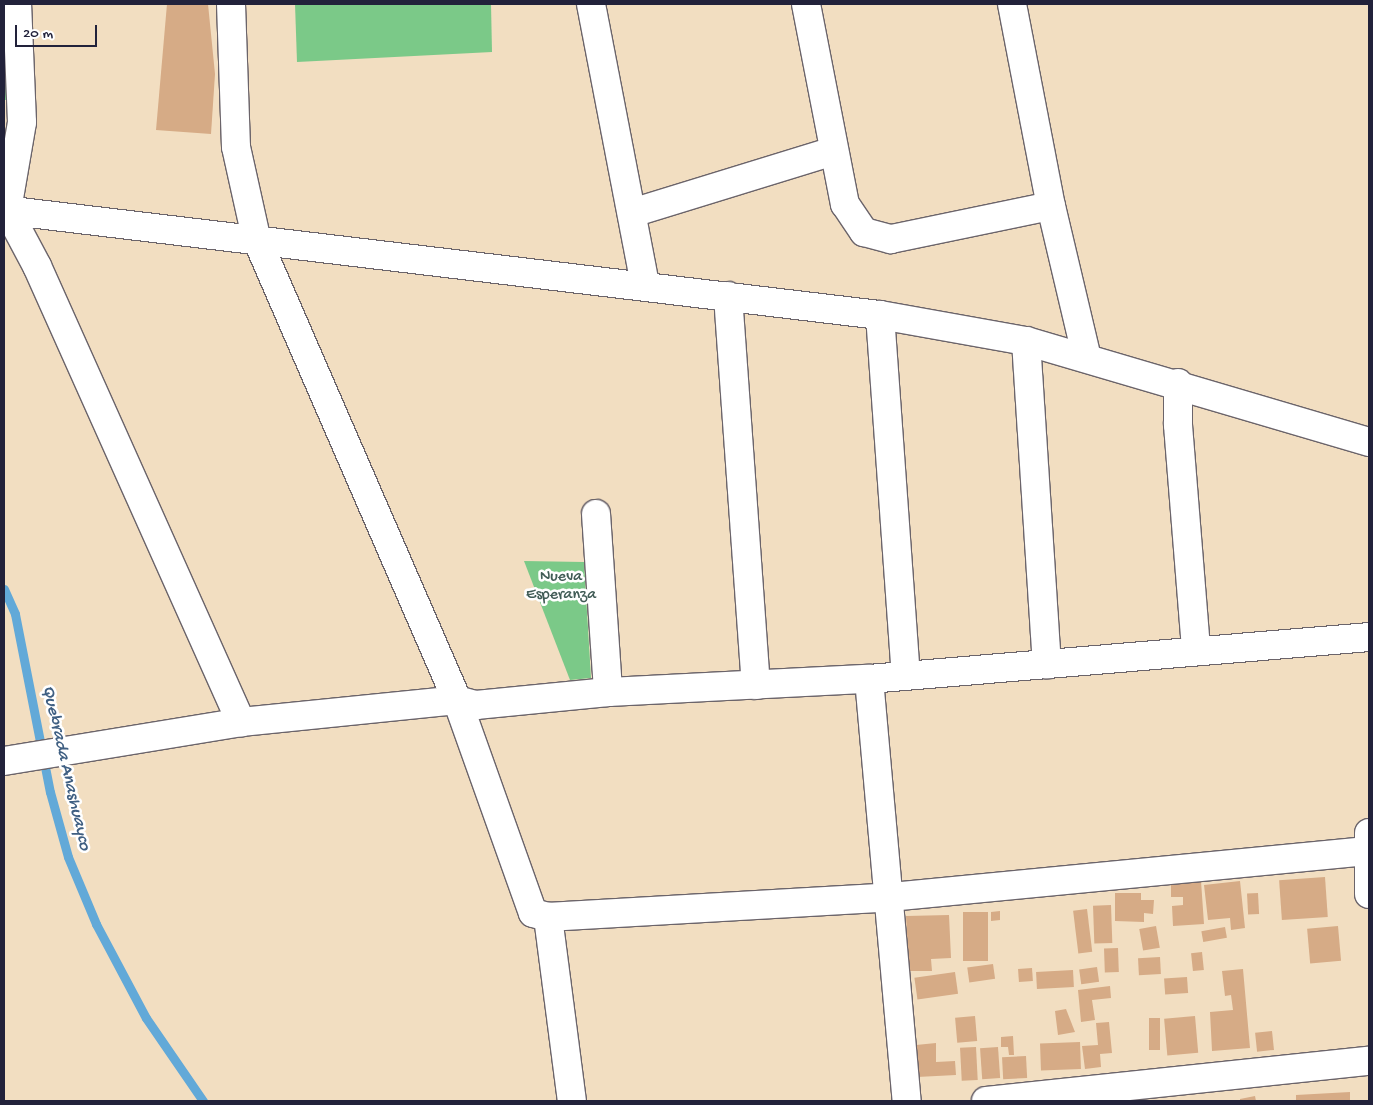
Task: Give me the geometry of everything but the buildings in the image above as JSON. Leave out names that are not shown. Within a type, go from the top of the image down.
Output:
[{"type":"street","points":[[17,4],[22,122],[5,208],[37,266],[241,722]]},
{"type":"street","points":[[231,4],[236,147],[256,237],[458,700],[533,912],[548,917],[890,897],[1369,844],[1369,894]]},
{"type":"street","points":[[591,4],[645,286]]},
{"type":"street","points":[[806,4],[833,151],[845,204],[864,232],[891,239],[1052,206]]},
{"type":"street","points":[[1012,4],[1052,206],[1087,358]]},
{"type":"street","points":[[632,213],[833,151]]},
{"type":"street","points":[[5,208],[256,237],[880,315],[1026,341],[1178,383],[1369,442]]},
{"type":"street","points":[[728,296],[756,686]]},
{"type":"street","points":[[880,315],[906,676]]},
{"type":"street","points":[[1026,341],[1047,664]]},
{"type":"street","points":[[1178,383],[1178,425],[1196,651]]},
{"type":"street","points":[[596,514],[608,692]]},
{"type":"street","points":[[15,760],[66,753],[241,722],[458,700],[476,705],[608,692],[869,679],[1369,637]]},
{"type":"street","points":[[869,679],[907,1101]]},
{"type":"street","points":[[548,917],[572,1101]]},
{"type":"street","points":[[986,1101],[1369,1061]]},
{"type":"green space","points":[[295,4],[491,4],[492,52],[297,62]]},
{"type":"green space","points":[[4,28],[7,100],[4,100]]},
{"type":"green space","name":"Nueva Esperanza","points":[[524,561],[584,562],[591,678],[570,680]]},
{"type":"waterway","name":"Quebrada Anashuayco","points":[[4,589],[15,614],[50,792],[68,857],[96,924],[146,1018],[203,1101]]}]
